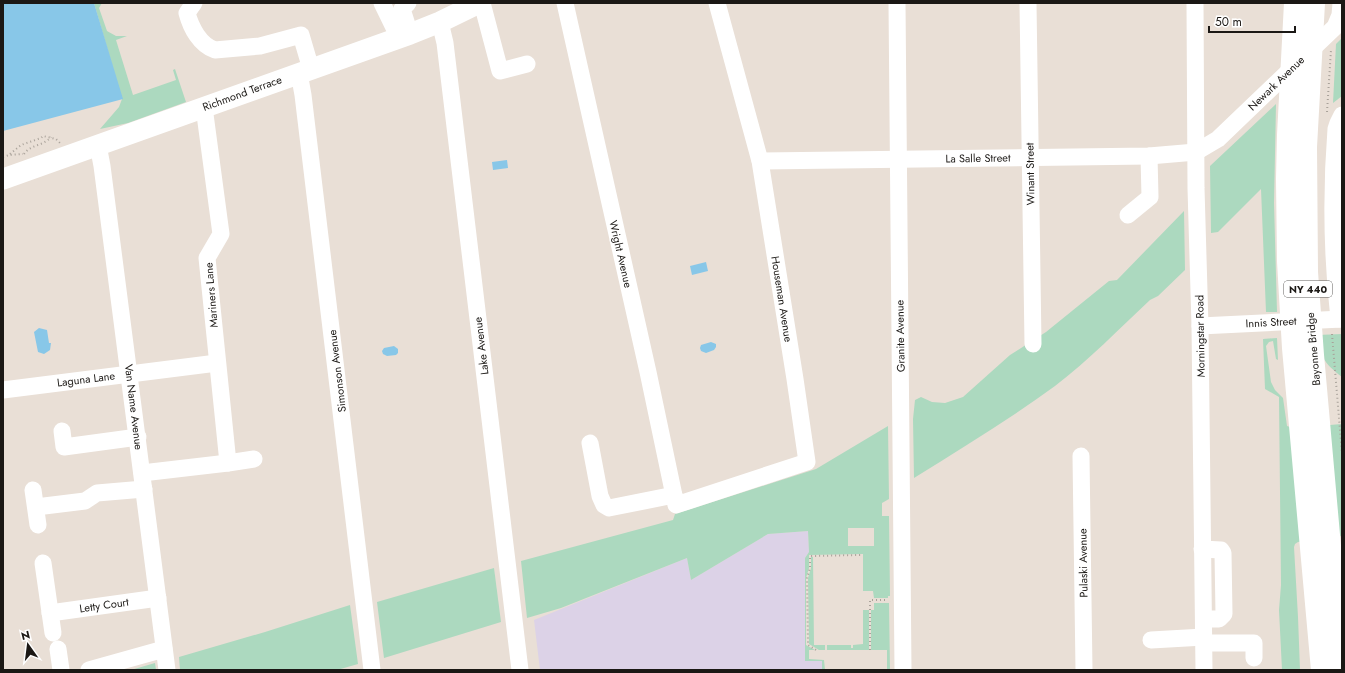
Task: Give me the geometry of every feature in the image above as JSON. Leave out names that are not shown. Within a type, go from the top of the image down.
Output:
[{"type":"highway","name":"Bayonne Bridge","points":[[1295,3],[1287,179],[1288,261],[1293,348],[1323,576],[1340,636]]},
{"type":"highway","name":"Bayonne Bridge","points":[[1314,3],[1306,147],[1307,272],[1323,576]]},
{"type":"highway","points":[[1307,670],[1308,640],[1306,612],[1323,576]]},
{"type":"highway","name":"NY 440","points":[[1322,670],[1323,576]]},
{"type":"highway","name":"NY 440","points":[[1340,636],[1341,670]]},
{"type":"main road","name":"Richmond Terrace","points":[[3,179],[404,36],[440,22],[472,5]]},
{"type":"street","name":"Simonson Avenue","points":[[194,3],[187,13],[189,21],[200,40],[209,48],[215,50],[260,46],[301,35],[305,71],[305,111],[372,667]]},
{"type":"street","points":[[382,3],[404,36]]},
{"type":"street","name":"Wright Avenue","points":[[565,3],[675,500]]},
{"type":"street","name":"Houseman Avenue","points":[[675,500],[807,462],[760,161],[717,3]]},
{"type":"street","name":"Granite Avenue","points":[[897,3],[903,670]]},
{"type":"street","name":"Winant Street","points":[[1028,3],[1033,344]]},
{"type":"street","name":"Morningstar Road","points":[[1195,3],[1196,188],[1200,326],[1204,670]]},
{"type":"street","name":"Newark Avenue","points":[[1196,152],[1218,139],[1335,27],[1340,15],[1341,3]]},
{"type":"street","points":[[403,5],[404,36]]},
{"type":"street","points":[[472,5],[500,71],[527,64]]},
{"type":"street","name":"Lake Avenue","points":[[440,22],[446,51],[520,670]]},
{"type":"street","name":"Mariners Lane","points":[[204,107],[221,234],[207,258],[228,462]]},
{"type":"street","points":[[1341,319],[1335,278],[1332,205],[1336,129],[1342,115]]},
{"type":"street","name":"Van Name Avenue","points":[[98,145],[130,374],[166,658]]},
{"type":"street","name":"La Salle Street","points":[[760,161],[1149,156],[1196,152]]},
{"type":"street","points":[[1128,215],[1150,196],[1149,156]]},
{"type":"street","name":"Innis Street","points":[[1200,326],[1341,319]]},
{"type":"street","name":"Laguna Lane","points":[[3,390],[217,363]]},
{"type":"street","points":[[62,431],[64,447],[138,437]]},
{"type":"street","points":[[590,443],[600,496],[604,505],[609,508],[675,500]]},
{"type":"street","name":"Pulaski Avenue","points":[[1081,456],[1084,670]]},
{"type":"street","points":[[38,525],[34,499],[85,501],[97,493],[143,481],[228,462],[254,459]]},
{"type":"street","points":[[43,563],[50,612],[61,670]]},
{"type":"street","name":"Letty Court","points":[[50,612],[158,598]]},
{"type":"street","points":[[1152,640],[1204,640],[1254,643],[1254,658]]},
{"type":"street","points":[[89,670],[166,658]]},
{"type":"path","points":[[9,155],[21,145],[43,136],[56,139]]},
{"type":"path","points":[[24,154],[28,149],[48,141],[51,137]]},
{"type":"path","points":[[31,141],[33,147]]},
{"type":"path","points":[[816,650],[808,645],[807,578],[810,568],[810,556],[861,555]]},
{"type":"path","points":[[870,650],[870,600],[891,600]]},
{"type":"shaded area","points":[[808,531],[809,552],[805,558],[805,661],[822,661],[822,670],[540,670],[534,620],[687,558],[691,580],[768,534]]},
{"type":"green space","points":[[94,3],[102,3],[99,8],[107,31],[116,36],[127,36],[116,40],[133,95],[176,80],[173,70],[175,69],[186,102],[128,123],[100,129],[119,107],[122,99]]},
{"type":"green space","points":[[1342,38],[1342,96],[1333,103],[1336,44]]},
{"type":"green space","points":[[1276,104],[1274,203],[1277,312],[1266,312],[1261,189],[1218,232],[1211,233],[1210,166]]},
{"type":"green space","points":[[1184,211],[1185,270],[1158,296],[1150,300],[1092,355],[1055,386],[1003,422],[914,478],[913,419],[915,400],[921,397],[932,402],[945,403],[963,397],[1010,355],[1046,332],[1109,281],[1117,280]]},
{"type":"green space","points":[[1342,334],[1342,377],[1330,367],[1324,359],[1317,335]]},
{"type":"green space","points":[[1277,338],[1278,360],[1276,359],[1273,341],[1269,342],[1266,346],[1271,382],[1275,390],[1283,398],[1287,426],[1293,428],[1342,424],[1342,536],[1298,542],[1294,547],[1300,670],[1282,670],[1279,610],[1281,585],[1279,397],[1265,389],[1263,339]]},
{"type":"green space","points":[[888,426],[889,499],[882,503],[882,516],[889,516],[890,596],[888,596],[888,598],[874,598],[873,591],[863,591],[863,554],[809,555],[809,568],[806,578],[806,645],[815,650],[809,650],[809,659],[824,660],[825,670],[822,670],[822,661],[805,661],[805,558],[809,552],[808,531],[768,534],[691,580],[687,558],[561,608],[527,618],[521,561],[673,520],[675,514],[816,469]],"holes":[[[848,528],[874,528],[874,546],[848,546]]]},
{"type":"green space","points":[[811,557],[813,557],[814,645],[825,645],[825,650],[819,650],[809,644],[808,578],[811,568]]},
{"type":"green space","points":[[494,568],[501,622],[384,658],[377,602]]},
{"type":"green space","points":[[874,603],[889,603],[890,670],[887,670],[887,650],[871,650],[871,610],[874,610]]},
{"type":"green space","points":[[350,605],[358,664],[337,670],[180,670],[179,657]]},
{"type":"green space","points":[[863,610],[869,610],[869,650],[827,650],[827,645],[851,645],[851,648],[853,648],[853,645],[863,644]]},
{"type":"green space","points":[[155,663],[156,670],[131,670]]},
{"type":"water","points":[[3,3],[94,3],[123,99],[3,131]]},
{"type":"water","points":[[507,160],[508,168],[493,170],[492,162]]},
{"type":"water","points":[[706,262],[708,271],[692,275],[690,266]]},
{"type":"water","points":[[39,328],[47,330],[49,343],[51,343],[50,350],[44,354],[38,352],[34,332]]},
{"type":"water","points":[[711,342],[716,344],[714,350],[706,353],[701,351],[701,345]]},
{"type":"water","points":[[394,346],[398,349],[398,353],[396,355],[387,356],[383,354],[382,351],[384,348]]}]
